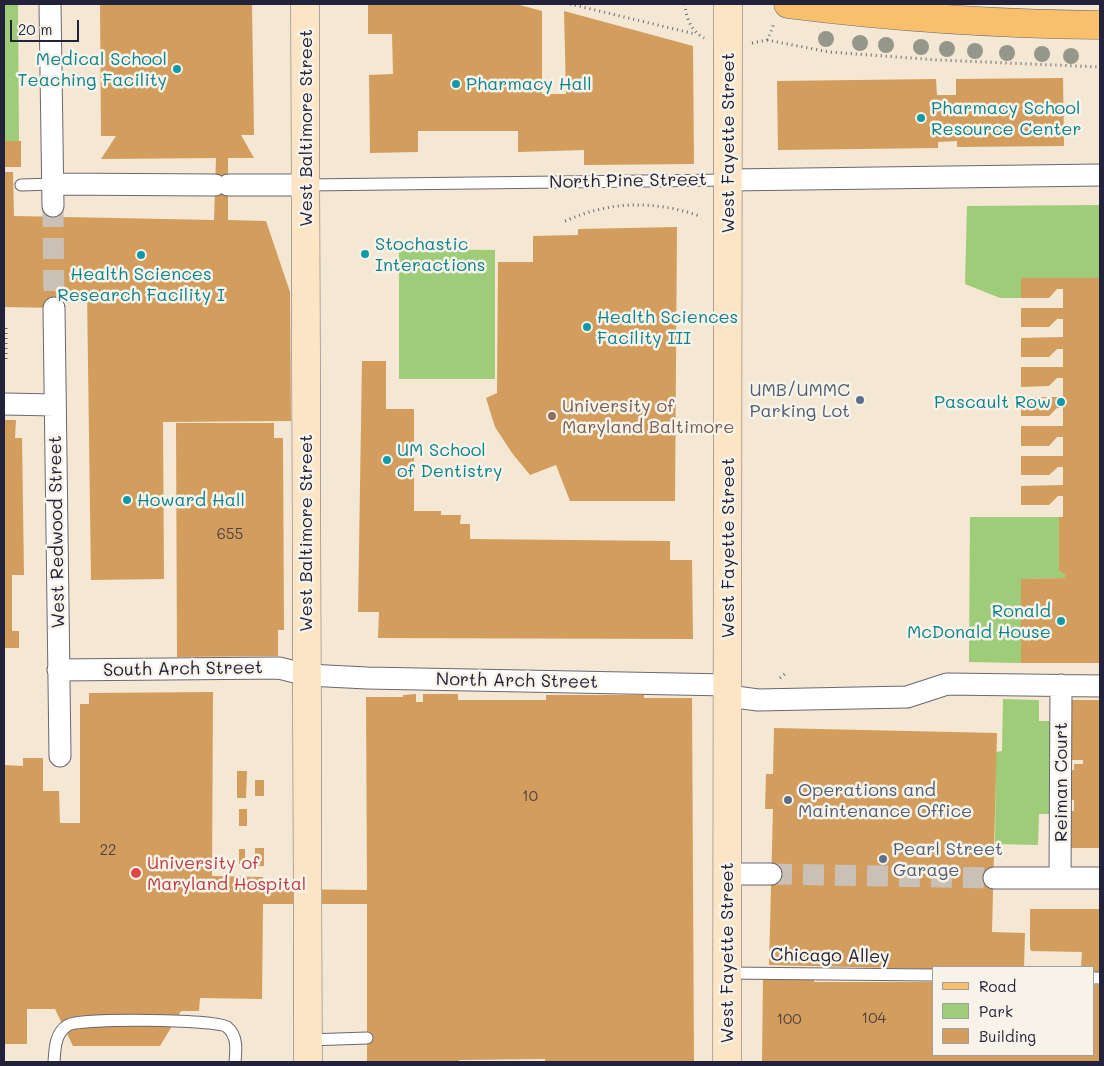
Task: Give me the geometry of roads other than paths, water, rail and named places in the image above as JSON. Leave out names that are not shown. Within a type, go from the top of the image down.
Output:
[{"type":"main road","name":"West Baltimore Street","points":[[305,4],[308,1051]]},
{"type":"main road","name":"West Fayette Street","points":[[727,1062],[728,4]]},
{"type":"main road","points":[[788,4],[963,21],[1100,24]]},
{"type":"street","points":[[50,4],[53,206]]},
{"type":"street","name":"North Pine Street","points":[[729,180],[1100,175]]},
{"type":"street","points":[[52,184],[306,186]]},
{"type":"street","name":"West Redwood Street","points":[[54,308],[60,756]]},
{"type":"street","points":[[4,404],[55,404]]},
{"type":"street","name":"South Arch Street","points":[[58,670],[279,668],[307,674]]},
{"type":"street","name":"North Arch Street","points":[[307,674],[367,678],[728,691],[758,700],[907,697],[947,684],[1100,686]]},
{"type":"street","name":"Reiman Court","points":[[1060,878],[1061,685]]},
{"type":"street","points":[[727,874],[771,874]]},
{"type":"street","points":[[994,878],[1100,878]]},
{"type":"lane","name":"North Pine Street","points":[[306,186],[729,180]]},
{"type":"lane","points":[[21,185],[52,184]]},
{"type":"lane","name":"Chicago Alley","points":[[727,972],[932,975]]},
{"type":"lane","points":[[54,1062],[56,1038],[69,1025],[77,1022],[121,1021],[220,1024],[225,1026],[234,1037],[237,1046],[235,1062]]},
{"type":"lane","points":[[308,1051],[367,1038]]},
{"type":"tunnel","points":[[53,206],[54,308]]},
{"type":"tunnel","points":[[771,874],[994,878]]},
{"type":"place","name":"Medical School Teaching Facility","points":[[177,69]]},
{"type":"place","name":"Pharmacy Hall","points":[[456,84]]},
{"type":"place","name":"Pharmacy School Resource Center","points":[[921,118]]},
{"type":"place","name":"Stochastic Interactions","points":[[365,254]]},
{"type":"place","name":"Health Sciences Research Facility I","points":[[141,255]]},
{"type":"place","name":"Health Sciences Facility III","points":[[587,327]]},
{"type":"place","name":"UMB/UMMC Parking Lot","points":[[860,400]]},
{"type":"place","name":"Pascault Row","points":[[1061,402]]},
{"type":"place","name":"University of Maryland Baltimore","points":[[552,416]]},
{"type":"place","name":"UM School of Dentistry","points":[[387,460]]},
{"type":"place","name":"Howard Hall","points":[[127,500]]},
{"type":"place","name":"Ronald McDonald House","points":[[1061,621]]},
{"type":"place","name":"Operations and Maintenance Office","points":[[788,800]]},
{"type":"place","name":"Pearl Street Garage","points":[[883,859]]},
{"type":"place","name":"University of Maryland Hospital","points":[[136,873]]}]
